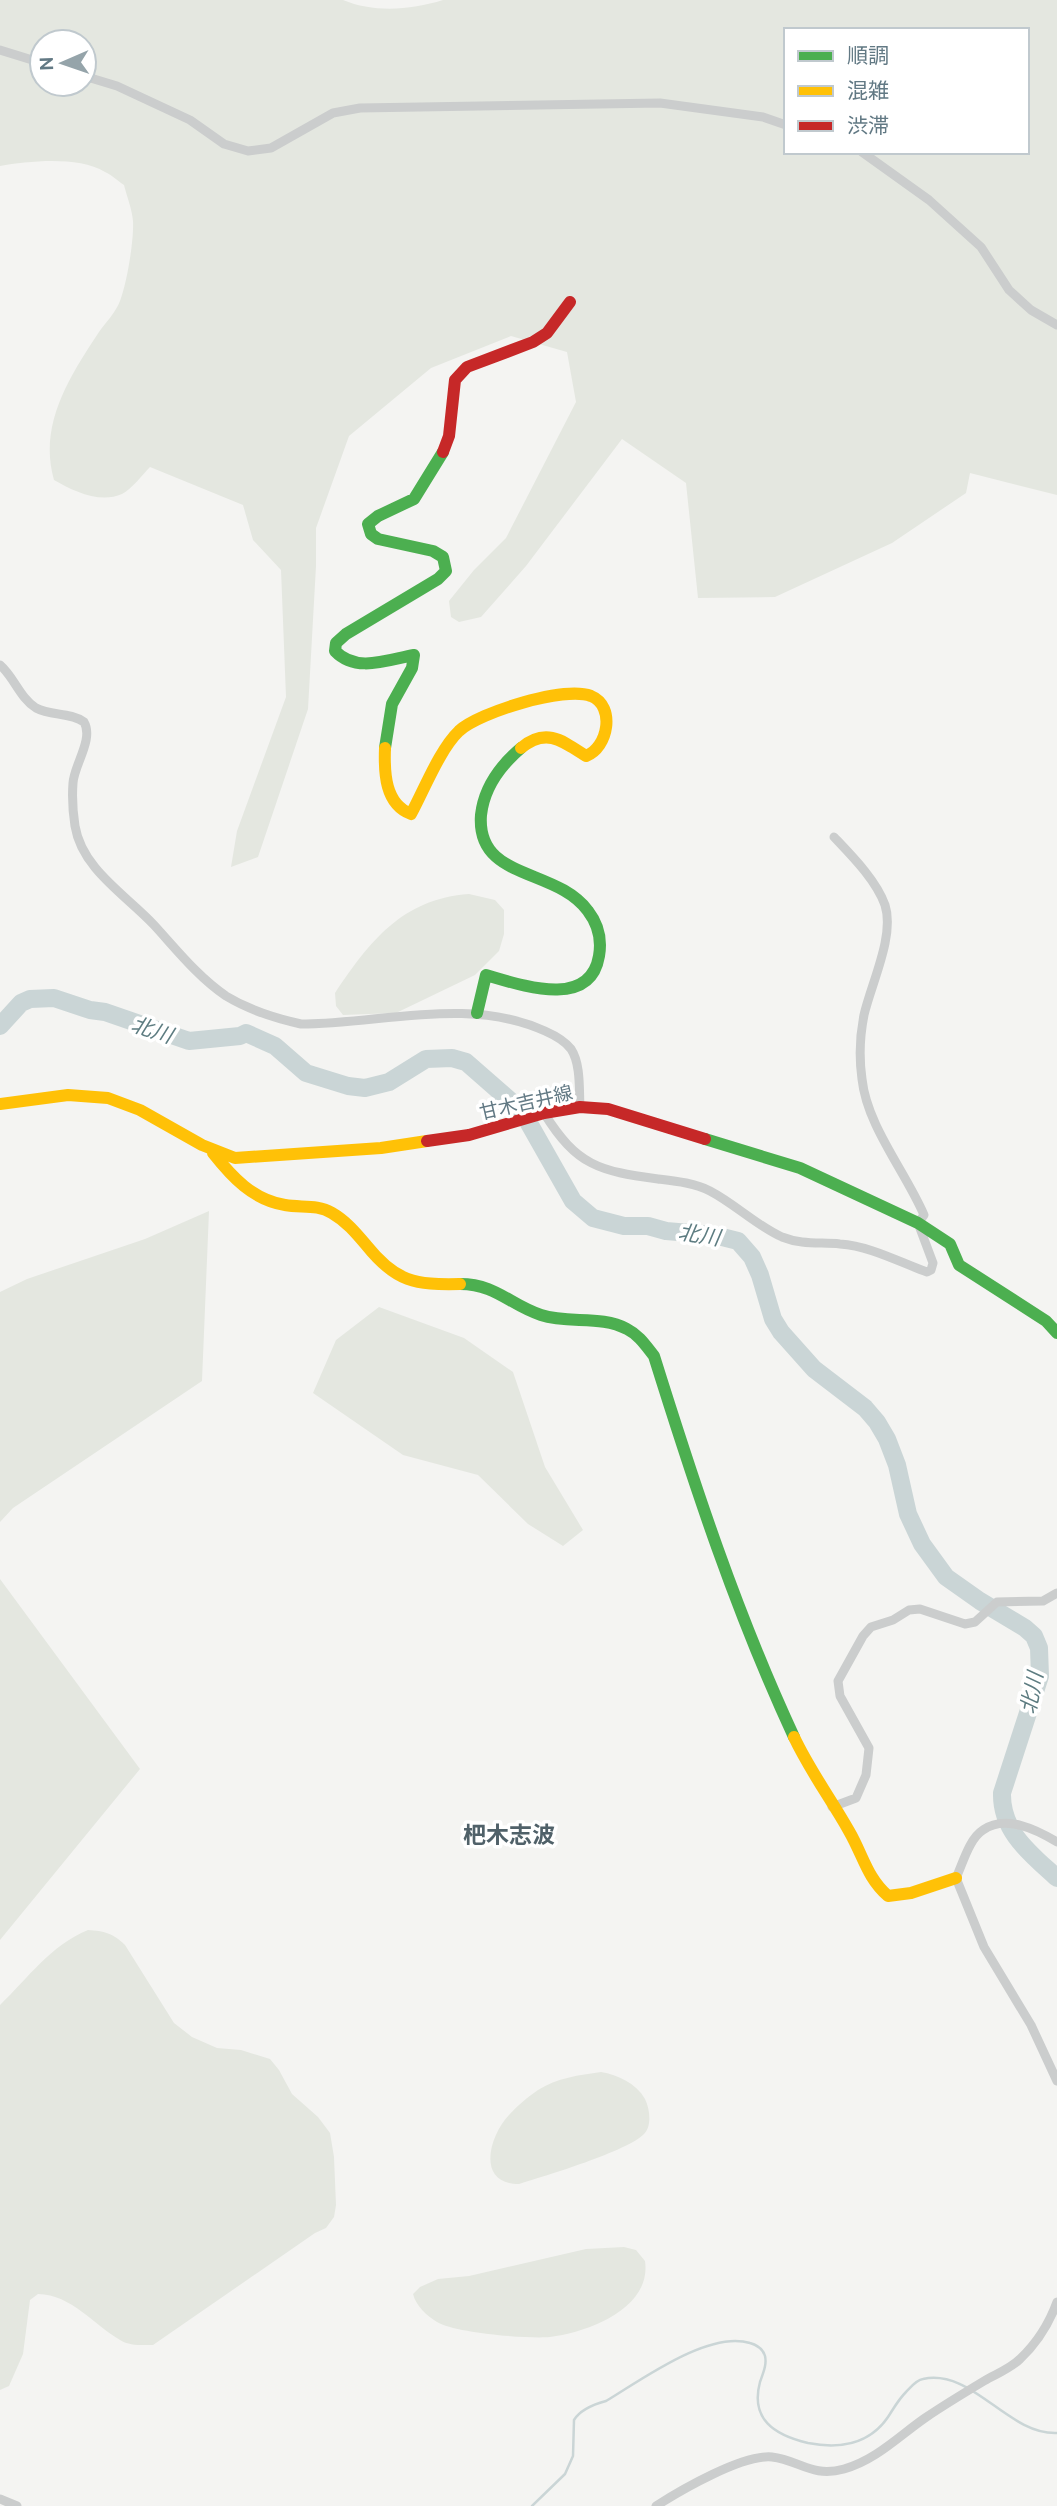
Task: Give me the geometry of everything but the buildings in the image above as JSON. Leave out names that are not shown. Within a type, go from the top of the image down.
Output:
[{"type":"street","points":[[0,50],[28,59]]},
{"type":"street","points":[[98,80],[178,114],[206,129],[224,144],[248,152],[271,148],[332,113],[360,107],[660,103],[763,117],[784,124]]},
{"type":"street","points":[[865,154],[929,200],[981,247],[1009,290],[1031,310],[1057,325]]},
{"type":"street","points":[[477,1013],[486,975],[536,989],[552,990],[576,988],[587,983],[593,974],[600,956],[599,934],[587,909],[579,899],[558,885],[504,864],[489,850],[481,833],[481,811],[485,794],[506,762],[537,737],[551,737],[586,756],[592,755],[600,748],[605,734],[604,709],[598,699],[588,695],[566,695],[492,711],[472,720],[453,737],[411,814],[398,809],[390,795],[386,780],[384,735],[392,703],[414,666],[414,655],[350,662],[335,651],[337,643],[346,634],[438,579],[446,571],[443,558],[433,551],[378,539],[370,534],[368,524],[378,516],[414,499],[420,492],[427,475],[446,445],[455,380],[467,368],[533,342],[547,333],[570,302]]},
{"type":"street","points":[[0,665],[33,706],[43,711],[77,717],[87,726],[87,735],[73,782],[74,825],[78,841],[100,874],[215,988],[246,1007],[276,1019],[301,1024],[477,1013],[528,1024],[564,1042],[572,1050],[576,1062],[580,1107]]},
{"type":"street","points":[[544,1114],[569,1148],[585,1161],[604,1169],[671,1180],[710,1191],[724,1197],[771,1230],[802,1243],[841,1244],[868,1250],[927,1272],[931,1270],[933,1263],[918,1223],[924,1215],[912,1187],[872,1115],[862,1079],[860,1044],[864,1016],[888,928],[886,908],[866,873],[834,837]]},
{"type":"street","name":"甘木吉井線","points":[[0,1104],[71,1094],[107,1097],[134,1108],[214,1153],[235,1158],[381,1148],[469,1135],[580,1107],[608,1109],[800,1168],[918,1223],[950,1244],[959,1265],[1046,1321],[1057,1334]]},
{"type":"street","points":[[214,1153],[233,1180],[248,1191],[283,1205],[315,1206],[332,1212],[349,1225],[391,1272],[409,1280],[427,1285],[483,1286],[541,1315],[555,1319],[604,1320],[618,1324],[648,1345],[654,1356],[723,1571],[744,1626],[802,1753],[852,1838],[866,1873],[874,1886],[888,1896],[911,1894],[956,1878]]},
{"type":"street","points":[[832,1807],[856,1798],[868,1766],[869,1748],[840,1696],[838,1681],[852,1652],[871,1627],[893,1620],[909,1610],[920,1609],[965,1624],[975,1622],[997,1602],[1043,1601],[1057,1592]]},
{"type":"street","points":[[1057,1842],[1036,1830],[1017,1825],[993,1825],[982,1830],[970,1845],[956,1878],[984,1947],[1031,2025],[1057,2081]]},
{"type":"street","points":[[656,2506],[713,2474],[762,2457],[775,2457],[817,2471],[843,2469],[864,2461],[901,2438],[924,2419],[1019,2360],[1042,2335],[1057,2302]]},
{"type":"street","points":[[0,2499],[17,2506]]},
{"type":"shaded area","points":[[0,0],[343,0],[367,7],[393,9],[443,0],[1057,0],[1057,495],[970,473],[966,493],[892,543],[775,597],[698,598],[686,483],[622,439],[526,566],[481,617],[459,622],[451,617],[449,601],[474,570],[506,538],[576,402],[567,352],[511,336],[431,368],[349,436],[316,528],[308,709],[258,857],[231,867],[237,831],[286,697],[281,570],[253,540],[243,505],[150,467],[129,489],[114,497],[87,495],[54,480],[50,440],[54,421],[77,366],[120,301],[133,229],[124,185],[94,167],[54,161],[0,166]]},
{"type":"shaded area","points":[[469,894],[495,900],[504,910],[504,934],[499,951],[475,975],[396,1013],[343,1015],[336,1006],[335,993],[375,940],[406,914],[425,904]]},
{"type":"shaded area","points":[[209,1211],[202,1381],[13,1508],[0,1522],[0,1292],[27,1279],[145,1239]]},
{"type":"shaded area","points":[[379,1307],[464,1338],[513,1372],[545,1467],[583,1530],[563,1546],[528,1524],[478,1475],[403,1455],[313,1393],[336,1340]]},
{"type":"shaded area","points":[[0,1579],[140,1769],[0,1940]]},
{"type":"shaded area","points":[[88,1930],[108,1933],[125,1945],[174,2023],[192,2037],[217,2048],[241,2050],[270,2059],[292,2094],[318,2117],[330,2133],[334,2157],[334,2217],[326,2228],[153,2345],[124,2342],[72,2305],[61,2299],[38,2294],[30,2300],[23,2354],[9,2386],[0,2390],[0,2005],[51,1953]]},
{"type":"shaded area","points":[[601,2072],[626,2081],[641,2093],[647,2103],[649,2117],[644,2134],[604,2155],[519,2184],[505,2182],[496,2176],[490,2157],[492,2146],[502,2124],[512,2112],[538,2090],[553,2083]]},
{"type":"shaded area","points":[[624,2247],[636,2250],[645,2261],[645,2278],[639,2292],[615,2315],[566,2334],[550,2337],[509,2336],[446,2326],[426,2314],[413,2294],[420,2287],[438,2279],[469,2276],[586,2249]]},
{"type":"waterway","name":"北川","points":[[0,1026],[21,1003],[30,999],[54,998],[105,1012],[189,1041],[240,1036],[246,1033],[275,1046],[306,1073],[348,1086],[365,1088],[389,1082],[426,1059],[452,1058],[466,1062],[522,1111],[573,1201],[593,1218],[624,1226],[648,1226],[738,1241],[752,1257],[773,1319],[781,1332],[814,1369],[865,1408],[877,1422],[897,1465],[908,1514],[922,1544],[946,1577],[1034,1636],[1039,1648],[1040,1676],[1002,1793],[1003,1807],[1019,1841],[1057,1878]]},
{"type":"waterway","points":[[532,2506],[565,2474],[573,2456],[574,2420],[580,2413],[606,2401],[676,2359],[696,2350],[733,2341],[753,2344],[763,2351],[765,2363],[758,2406],[775,2430],[796,2440],[819,2445],[841,2445],[862,2439],[880,2426],[916,2382],[941,2378],[974,2392],[1022,2424],[1039,2431],[1057,2433]]},
{"type":"traffic: fast","points":[[385,748],[392,704],[412,668],[414,655],[383,662],[352,662],[335,651],[336,643],[346,634],[438,579],[446,571],[443,557],[433,551],[378,539],[371,534],[368,524],[378,516],[414,499],[443,452]]},
{"type":"traffic: fast","points":[[477,1013],[486,975],[535,988],[569,988],[582,983],[593,973],[599,956],[598,932],[588,911],[574,897],[557,887],[504,863],[491,852],[483,836],[481,815],[490,786],[500,770],[521,748]]},
{"type":"traffic: fast","points":[[705,1139],[800,1168],[918,1223],[950,1244],[959,1265],[1046,1321],[1057,1333]]},
{"type":"traffic: fast","points":[[460,1284],[483,1287],[530,1311],[552,1318],[617,1325],[635,1334],[654,1356],[718,1549],[753,1643],[794,1737]]},
{"type":"traffic: slow","points":[[385,748],[386,777],[391,795],[402,809],[411,814],[445,748],[459,731],[470,724],[503,709],[562,695],[591,696],[604,708],[604,736],[594,752],[586,756],[562,741],[546,737],[538,738],[521,748]]},
{"type":"traffic: slow","points":[[0,1104],[68,1095],[108,1098],[140,1110],[202,1145],[235,1158],[381,1148],[427,1141]]},
{"type":"traffic: slow","points":[[213,1153],[228,1171],[253,1193],[285,1205],[321,1208],[337,1216],[377,1258],[397,1274],[418,1282],[460,1284]]},
{"type":"traffic: slow","points":[[794,1737],[849,1831],[870,1874],[888,1896],[911,1893],[956,1878]]},
{"type":"traffic: jam","points":[[443,452],[449,436],[455,380],[467,367],[533,342],[547,333],[570,302]]},
{"type":"traffic: jam","points":[[427,1141],[469,1135],[544,1113],[580,1107],[608,1109],[705,1139]]},
{"type":"district","name":"杷木志波","points":[[509,1835]]}]
